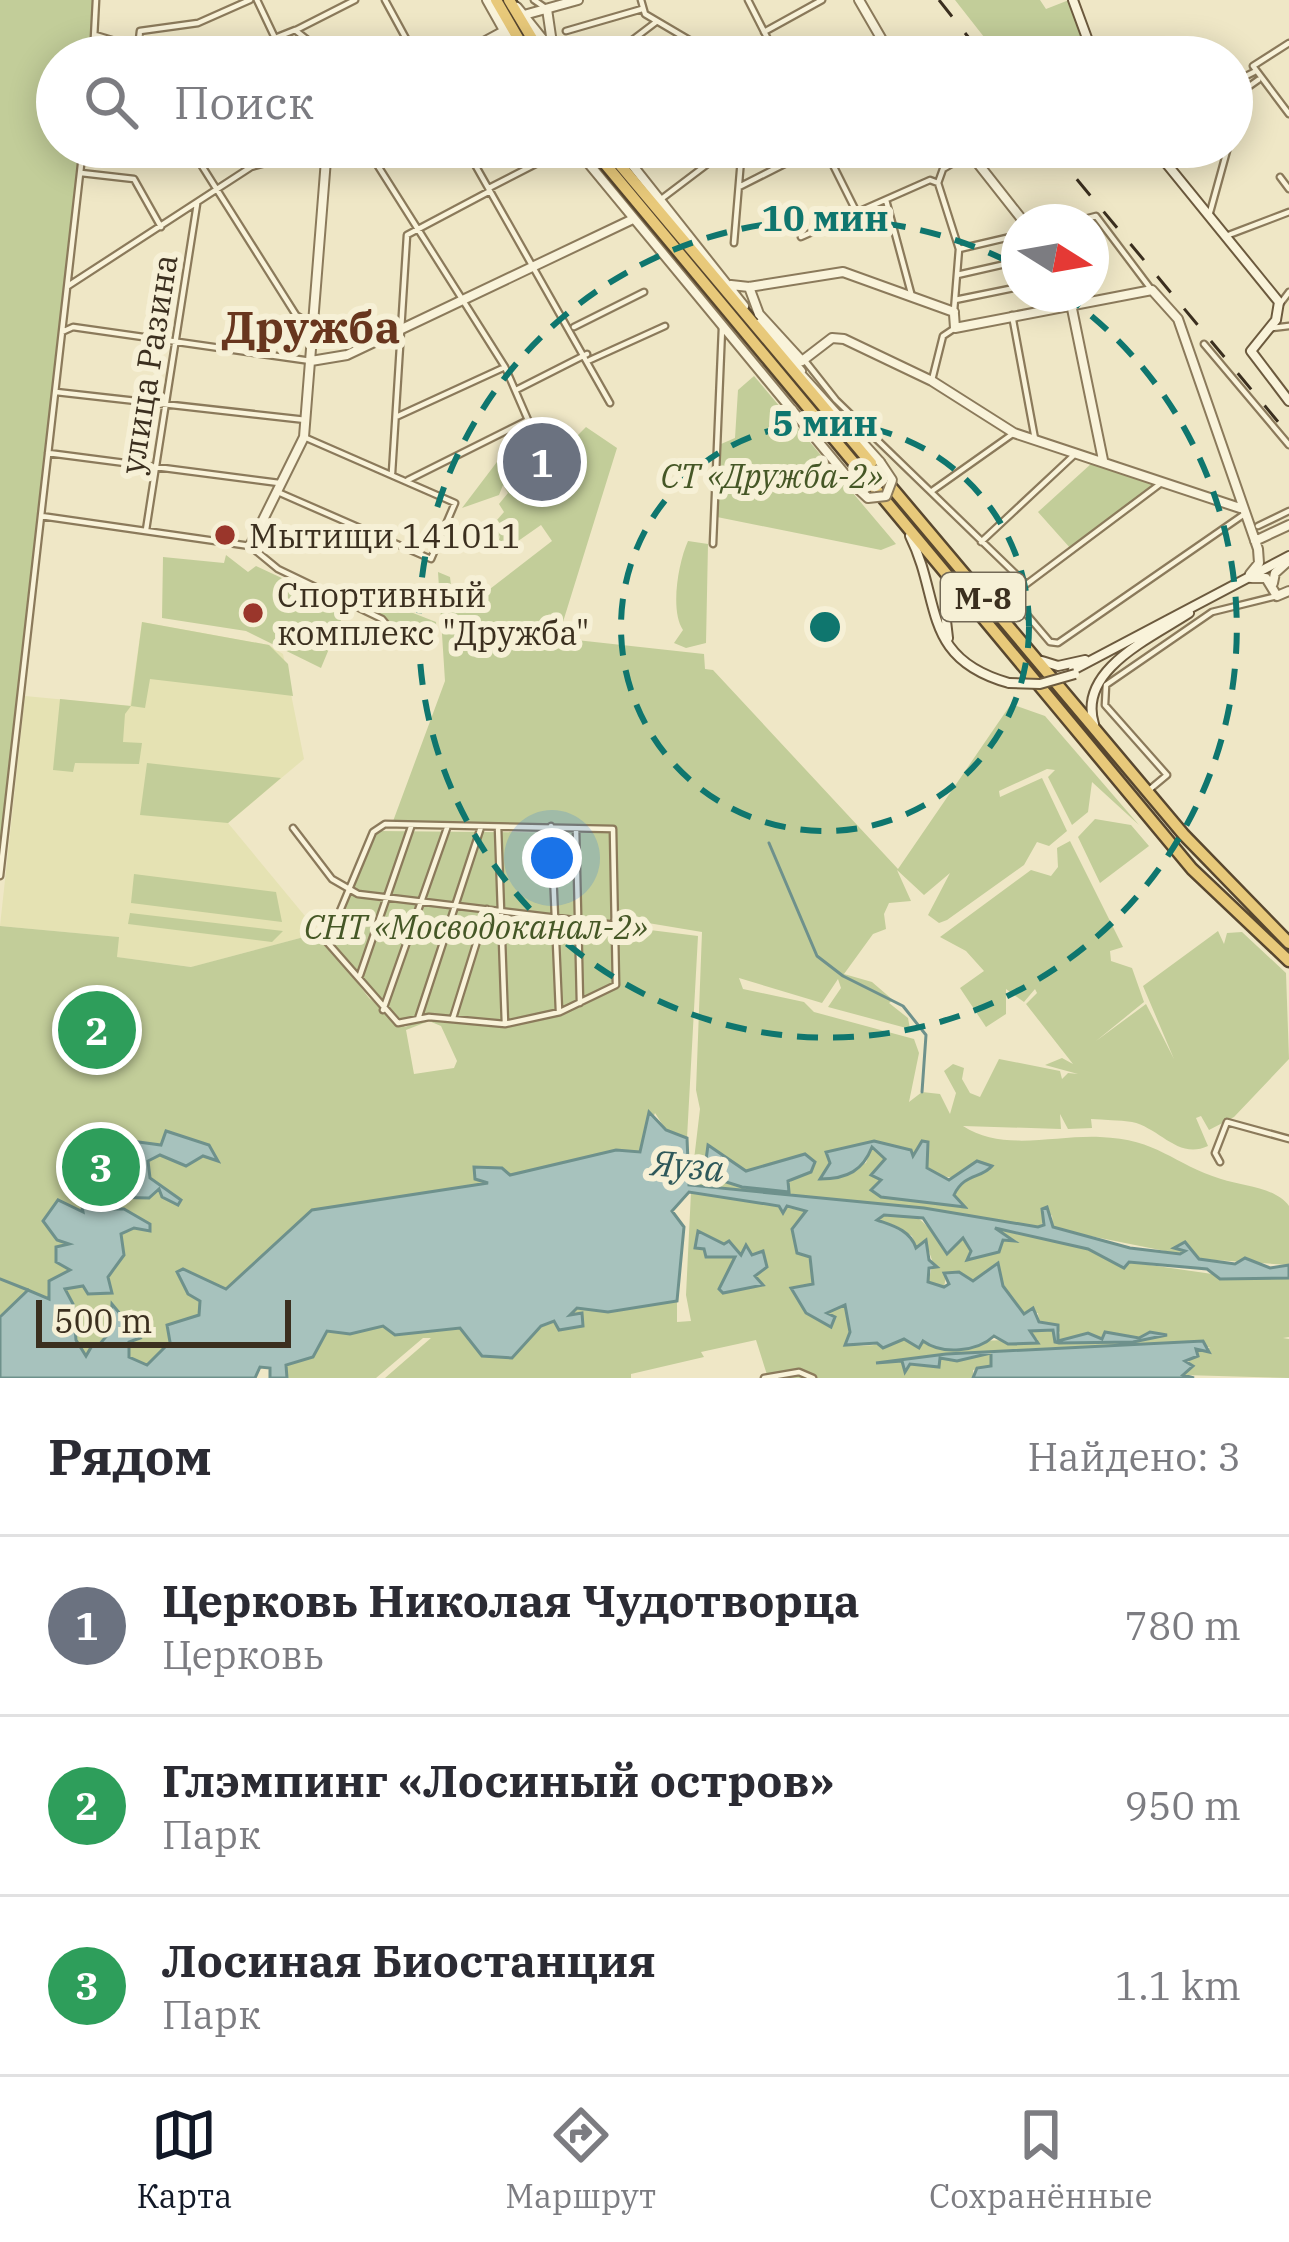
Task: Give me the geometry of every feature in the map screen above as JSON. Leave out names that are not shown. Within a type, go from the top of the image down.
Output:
[{"type":"highway","points":[[492,0],[515,36]]},
{"type":"highway","points":[[510,0],[537,36]]},
{"type":"highway","name":"М-8","points":[[608,168],[1177,850],[1289,961]]},
{"type":"highway","name":"М-8","points":[[621,168],[1184,835],[1289,943]]},
{"type":"street","points":[[96,0],[98,36]]},
{"type":"street","points":[[139,36],[140,32],[202,21],[254,0],[273,36]]},
{"type":"street","points":[[279,36],[356,0]]},
{"type":"street","points":[[385,0],[405,36]]},
{"type":"street","points":[[492,0],[501,36]]},
{"type":"street","points":[[510,0],[538,36]]},
{"type":"street","points":[[524,15],[536,5],[547,9],[578,0]]},
{"type":"street","points":[[641,0],[642,9],[679,36]]},
{"type":"street","points":[[748,0],[766,36]]},
{"type":"street","points":[[764,32],[822,0]]},
{"type":"street","points":[[860,0],[880,36]]},
{"type":"street","points":[[1073,0],[1086,36]]},
{"type":"street","points":[[547,9],[550,36]]},
{"type":"street","points":[[566,31],[642,9]]},
{"type":"street","points":[[638,36],[656,22]]},
{"type":"street","points":[[295,30],[303,36]]},
{"type":"street","points":[[494,36],[500,33]]},
{"type":"street","points":[[1289,43],[1253,69],[1289,114]]},
{"type":"street","points":[[1253,83],[1259,79]]},
{"type":"street","points":[[0,876],[81,168]]},
{"type":"street","points":[[204,168],[296,315],[314,324]]},
{"type":"street","points":[[67,287],[256,168]]},
{"type":"street","points":[[250,546],[304,437],[325,168]]},
{"type":"street","points":[[380,168],[506,367],[528,419],[408,480]]},
{"type":"street","points":[[477,168],[572,328],[610,403]]},
{"type":"street","points":[[392,473],[406,238],[416,227],[526,168]]},
{"type":"street","points":[[591,168],[854,485],[868,498],[886,496],[892,480],[880,462],[742,303]]},
{"type":"street","points":[[634,168],[731,284],[755,329]]},
{"type":"street","points":[[660,200],[702,168]]},
{"type":"street","points":[[734,243],[740,168]]},
{"type":"street","points":[[739,187],[778,168]]},
{"type":"street","points":[[832,168],[856,211]]},
{"type":"street","points":[[944,168],[938,183],[959,249],[955,328]]},
{"type":"street","points":[[981,168],[1010,204]]},
{"type":"street","points":[[1171,168],[1280,304]]},
{"type":"street","points":[[1209,216],[1222,168]]},
{"type":"street","points":[[80,173],[134,179],[161,227]]},
{"type":"street","points":[[1280,177],[1289,189]]},
{"type":"street","points":[[801,237],[930,180],[938,183]]},
{"type":"street","points":[[885,198],[910,293]]},
{"type":"street","name":"улица Разина","points":[[146,532],[197,204]]},
{"type":"street","points":[[1226,236],[1289,212]]},
{"type":"street","points":[[62,332],[73,327],[311,361],[338,358],[631,220]]},
{"type":"street","points":[[1109,233],[1178,319],[1241,512],[1257,545],[1266,558],[1287,559]]},
{"type":"street","points":[[959,249],[1001,239]]},
{"type":"street","points":[[957,275],[1001,265]]},
{"type":"street","points":[[731,284],[753,288],[843,272],[954,313]]},
{"type":"street","points":[[742,303],[753,288]]},
{"type":"street","points":[[753,288],[759,314],[836,400],[1026,584]]},
{"type":"street","points":[[1109,295],[1152,290]]},
{"type":"street","points":[[955,300],[1001,291]]},
{"type":"street","points":[[572,328],[644,292]]},
{"type":"street","points":[[1289,292],[1271,327],[1251,350],[1285,387],[1289,401]]},
{"type":"street","points":[[932,381],[943,336],[955,328],[1023,312]]},
{"type":"street","points":[[1074,312],[1102,460]]},
{"type":"street","points":[[1012,315],[1035,439]]},
{"type":"street","points":[[713,544],[722,322]]},
{"type":"street","points":[[518,388],[664,326]]},
{"type":"street","points":[[1271,327],[1289,326]]},
{"type":"street","points":[[722,342],[731,333]]},
{"type":"street","points":[[806,362],[837,337],[932,381],[1014,433],[1241,512]]},
{"type":"street","points":[[1204,344],[1289,446]]},
{"type":"street","points":[[746,350],[813,416]]},
{"type":"street","points":[[782,360],[806,376]]},
{"type":"street","points":[[396,417],[506,367]]},
{"type":"street","points":[[55,392],[306,420]]},
{"type":"street","points":[[932,491],[1014,433]]},
{"type":"street","points":[[48,453],[282,488],[431,560],[455,502],[304,437]]},
{"type":"street","points":[[981,542],[1076,452]]},
{"type":"street","points":[[979,592],[996,601],[1009,597],[1165,482]]},
{"type":"street","points":[[1258,526],[1289,511]]},
{"type":"street","points":[[1009,597],[1049,641],[1058,643],[1241,512]]},
{"type":"street","points":[[896,515],[915,547],[932,616],[943,638],[967,664],[1008,680],[1040,684],[1074,672],[1204,600]]},
{"type":"street","points":[[41,516],[250,546],[267,563],[382,619],[391,630]]},
{"type":"street","points":[[1257,545],[1289,525]]},
{"type":"street","points":[[1250,576],[1259,563],[1257,545]]},
{"type":"street","points":[[1031,654],[1058,666],[1080,662],[1287,559]]},
{"type":"street","points":[[1277,596],[1274,573],[1287,559]]},
{"type":"street","points":[[1250,576],[1263,577],[1273,585]]},
{"type":"street","points":[[1147,791],[1168,775],[1105,706],[1102,690],[1155,649],[1230,606],[1289,591]]},
{"type":"street","points":[[1007,626],[1003,609],[1009,597]]},
{"type":"street","points":[[1096,731],[1090,702],[1100,678],[1204,600]]},
{"type":"street","points":[[992,627],[961,605],[943,616],[945,634],[961,653],[1008,680]]},
{"type":"street","points":[[386,824],[411,826],[614,830],[616,985],[580,1003],[506,1024],[418,1019],[401,1025],[327,942],[373,832],[386,824]]},
{"type":"street","points":[[361,975],[411,826]]},
{"type":"street","points":[[383,1010],[447,826]]},
{"type":"street","points":[[418,1019],[482,826]]},
{"type":"street","points":[[551,826],[559,1011]]},
{"type":"street","points":[[498,827],[506,1024]]},
{"type":"street","points":[[293,828],[332,879],[351,890],[616,925]]},
{"type":"street","points":[[576,828],[580,1003]]},
{"type":"street","points":[[452,1020],[487,909]]},
{"type":"street","points":[[1220,1162],[1215,1153],[1227,1122],[1289,1139]]},
{"type":"street","points":[[764,1377],[799,1372],[813,1378]]},
{"type":"shaded area","points":[[142,622],[269,645],[283,654],[304,759],[228,823],[319,933],[192,967],[116,957],[118,937],[0,926],[25,696],[130,706]]},
{"type":"green space","points":[[0,0],[94,0],[92,36],[36,36],[36,168],[79,168],[0,843]]},
{"type":"green space","points":[[955,0],[1040,0],[1046,9],[1069,0],[1081,36],[983,36]]},
{"type":"green space","name":"СТ «Дружба-2»","points":[[754,376],[896,544],[881,550],[717,517],[721,444],[735,438],[738,390]]},
{"type":"green space","points":[[532,424],[535,430],[503,463],[526,487],[586,427],[617,448],[558,638],[704,654],[705,669],[713,670],[898,869],[1011,704],[1045,716],[1139,825],[1092,782],[1088,812],[1072,825],[1048,777],[1055,770],[1047,769],[999,791],[1000,797],[1042,778],[1067,831],[1049,846],[1037,842],[1024,865],[947,920],[939,923],[928,915],[950,873],[924,895],[897,870],[911,901],[889,903],[884,914],[886,929],[873,934],[844,974],[872,982],[908,1018],[910,1029],[828,1007],[841,988],[838,979],[822,1003],[739,978],[743,989],[804,1002],[814,1012],[914,1039],[919,1053],[909,1102],[922,1092],[940,1094],[950,1114],[956,1093],[944,1071],[953,1064],[964,1068],[962,1079],[970,1093],[980,1097],[999,1059],[1060,1071],[1062,1079],[1068,1073],[1078,1074],[1045,1065],[1062,1058],[1073,1064],[1026,1004],[1037,993],[1035,989],[1024,1002],[1006,989],[1006,1014],[986,1027],[960,988],[984,971],[966,951],[940,937],[1031,870],[1051,876],[1058,867],[1057,848],[1070,841],[1123,947],[1110,951],[1111,961],[1132,968],[1144,1002],[1096,1041],[1146,1004],[1174,1059],[1143,986],[1218,931],[1224,944],[1227,933],[1242,932],[1286,973],[1289,1059],[1234,1117],[1209,1130],[1201,1116],[1196,1118],[1208,1146],[1197,1149],[1178,1146],[1132,1122],[1091,1119],[1092,1128],[1068,1129],[1060,1114],[1061,1129],[963,1126],[1012,1140],[1100,1137],[1137,1142],[1204,1173],[1267,1191],[1289,1206],[1289,1265],[1199,1259],[1185,1242],[1177,1245],[1186,1254],[1180,1254],[1060,1230],[1053,1227],[1052,1215],[1038,1227],[924,1208],[691,1185],[700,1109],[696,1090],[702,932],[618,918],[613,826],[392,824],[445,681],[438,572],[450,577],[453,603],[464,609],[552,541],[541,525],[511,546],[499,540],[500,535],[496,542],[488,538],[495,524],[503,527],[497,520],[504,512],[499,504],[508,493],[503,485],[499,495],[462,508],[525,425]],"holes":[[[874,1141],[912,1157],[925,1154],[927,1168],[938,1176],[959,1178],[967,1167],[983,1164],[991,1170],[966,1176],[954,1195],[964,1207],[881,1197],[872,1190],[881,1181],[871,1175],[886,1159],[881,1149],[871,1147],[866,1163],[821,1178],[830,1163],[827,1152]],[[708,1146],[746,1171],[805,1154],[807,1170],[775,1189],[708,1178]]]},
{"type":"green space","points":[[1092,463],[1157,483],[1071,549],[1038,512]]},
{"type":"green space","points":[[688,541],[708,544],[706,643],[686,648],[674,643],[683,630],[677,587]]},
{"type":"green space","name":"Спортивный комплекс \"Дружба\"","points":[[226,555],[248,572],[256,566],[346,608],[321,668],[246,631],[162,618],[163,557],[224,563]]},
{"type":"green space","points":[[352,589],[436,622],[437,644],[394,628],[346,600]]},
{"type":"green space","points":[[142,622],[269,645],[288,664],[293,696],[150,679],[145,708],[131,706]]},
{"type":"green space","points":[[60,699],[131,706],[125,714],[123,742],[142,743],[139,764],[75,763],[73,772],[53,770]]},
{"type":"green space","points":[[147,763],[281,778],[228,823],[140,815]]},
{"type":"green space","points":[[1095,819],[1131,825],[1149,846],[1100,883],[1078,837]]},
{"type":"green space","name":"СНТ «Мосводоканал-2»","points":[[378,831],[612,833],[614,984],[521,1021],[402,1023],[329,942]]},
{"type":"green space","points":[[134,874],[276,892],[282,922],[131,903]]},
{"type":"green space","points":[[130,913],[283,931],[272,942],[128,924]]},
{"type":"green space","points":[[0,926],[119,937],[117,957],[191,967],[319,933],[369,998],[405,1027],[429,1021],[515,1024],[575,1006],[617,986],[618,926],[698,936],[687,1138],[666,1130],[655,1113],[640,1152],[616,1150],[510,1175],[474,1167],[493,1182],[312,1210],[225,1289],[183,1269],[200,1300],[198,1316],[176,1322],[165,1352],[147,1365],[129,1357],[129,1351],[0,1378]],"holes":[[[429,1021],[441,1026],[457,1061],[454,1068],[414,1074],[406,1030]]]},
{"type":"green space","points":[[691,1192],[806,1211],[794,1234],[797,1253],[810,1257],[813,1285],[791,1289],[821,1321],[835,1318],[827,1313],[845,1305],[850,1333],[846,1344],[1038,1340],[1029,1331],[1053,1330],[1057,1341],[1060,1332],[1039,1321],[1038,1313],[1024,1314],[1000,1280],[986,1273],[973,1281],[946,1277],[944,1287],[928,1282],[933,1263],[925,1240],[916,1249],[912,1236],[877,1220],[901,1212],[919,1219],[946,1254],[963,1238],[972,1252],[983,1254],[1003,1240],[1014,1240],[995,1228],[1088,1249],[1123,1267],[1129,1262],[1240,1278],[1289,1278],[1289,1337],[1283,1338],[1289,1339],[1289,1378],[1183,1375],[1195,1348],[1204,1352],[1210,1347],[1202,1347],[1202,1341],[1004,1350],[877,1362],[902,1361],[904,1372],[910,1364],[938,1367],[939,1358],[991,1353],[991,1367],[973,1370],[973,1378],[768,1378],[756,1340],[701,1352],[704,1357],[631,1374],[631,1378],[385,1378],[431,1338],[423,1338],[376,1378],[287,1378],[286,1365],[313,1357],[327,1331],[350,1334],[383,1326],[396,1335],[460,1328],[482,1356],[554,1321],[578,1328],[570,1313],[577,1308],[608,1312],[677,1301],[677,1322],[691,1321],[686,1295]]},
{"type":"water","name":"Яуза","points":[[649,1112],[666,1130],[687,1138],[689,1185],[924,1208],[1038,1227],[1044,1225],[1042,1209],[1047,1207],[1053,1227],[1130,1248],[1180,1254],[1185,1251],[1174,1248],[1185,1242],[1199,1259],[1235,1264],[1245,1258],[1270,1268],[1289,1265],[1289,1278],[1220,1279],[1207,1269],[1129,1262],[1124,1268],[1088,1249],[995,1228],[1014,1241],[1003,1240],[999,1252],[967,1260],[971,1251],[963,1238],[947,1254],[923,1218],[884,1215],[877,1220],[904,1232],[916,1248],[926,1240],[929,1260],[937,1267],[929,1268],[928,1282],[944,1287],[949,1284],[944,1273],[959,1272],[973,1281],[998,1263],[1003,1286],[1024,1314],[1033,1308],[1039,1322],[1058,1325],[1058,1341],[1088,1333],[1102,1339],[1105,1332],[1139,1338],[1150,1332],[1167,1335],[1133,1342],[1059,1343],[1055,1342],[1053,1330],[1030,1331],[1038,1343],[1008,1344],[994,1336],[959,1350],[923,1341],[919,1348],[904,1339],[883,1348],[877,1343],[845,1345],[850,1332],[845,1305],[827,1313],[835,1317],[831,1327],[806,1313],[791,1288],[813,1284],[810,1257],[797,1253],[792,1229],[806,1211],[787,1206],[783,1213],[779,1206],[689,1192],[672,1211],[684,1227],[677,1301],[608,1312],[577,1308],[570,1315],[582,1313],[583,1326],[559,1330],[554,1321],[541,1326],[512,1358],[482,1356],[460,1328],[395,1335],[383,1326],[350,1334],[327,1331],[313,1357],[286,1365],[287,1378],[270,1378],[270,1368],[260,1367],[255,1378],[0,1378],[0,1317],[28,1290],[49,1299],[49,1281],[70,1270],[56,1262],[56,1247],[69,1244],[57,1240],[43,1221],[58,1200],[83,1212],[81,1201],[72,1197],[80,1179],[74,1163],[82,1157],[90,1163],[117,1139],[161,1145],[166,1131],[209,1145],[218,1161],[203,1156],[186,1166],[160,1155],[148,1161],[150,1178],[181,1200],[178,1205],[162,1197],[159,1189],[149,1198],[103,1197],[101,1209],[124,1209],[150,1224],[150,1231],[134,1228],[121,1234],[124,1255],[108,1277],[112,1293],[88,1294],[83,1286],[65,1289],[73,1304],[76,1340],[86,1356],[110,1332],[112,1304],[140,1338],[129,1342],[129,1357],[147,1365],[170,1342],[167,1325],[199,1315],[200,1301],[188,1294],[177,1272],[183,1269],[226,1289],[312,1210],[488,1183],[475,1179],[474,1167],[502,1168],[510,1175],[616,1150],[640,1152]]},
{"type":"water","points":[[874,1141],[911,1150],[913,1156],[922,1141],[928,1142],[927,1168],[949,1180],[977,1161],[992,1166],[958,1188],[954,1195],[965,1207],[881,1197],[871,1190],[881,1180],[871,1175],[885,1159],[872,1147],[853,1172],[820,1179],[830,1163],[826,1152]]},
{"type":"water","points":[[708,1145],[746,1171],[805,1154],[815,1162],[811,1172],[788,1181],[789,1192],[742,1187],[704,1175]]},
{"type":"water","points":[[698,1231],[724,1244],[729,1241],[741,1255],[746,1245],[752,1255],[763,1251],[767,1267],[755,1276],[763,1285],[723,1293],[719,1289],[735,1257],[706,1257],[704,1249],[695,1248]]},
{"type":"water","points":[[1203,1341],[1209,1352],[1196,1349],[1198,1356],[1185,1361],[1193,1366],[1183,1375],[1194,1378],[973,1378],[977,1368],[991,1366],[991,1353],[957,1361],[940,1358],[939,1367],[910,1364],[905,1372],[902,1361],[876,1363],[946,1354]]},
{"type":"waterway","points":[[769,843],[817,956],[843,976],[903,1006],[926,1035],[922,1092]]},
{"type":"waterway","points":[[0,1279],[28,1290]]},
{"type":"railway","points":[[939,0],[967,36]]},
{"type":"railway","points":[[1067,168],[1289,435]]},
{"type":"place","name":"Церковь Николая Чудотворца","points":[[542,462]]},
{"type":"place","name":"Мытищи 141011","points":[[225,535]]},
{"type":"place","name":"Спортивный комплекс \"Дружба\"","points":[[253,613]]},
{"type":"place","name":"Глэмпинг «Лосиный остров»","points":[[97,1030]]},
{"type":"place","name":"Лосиная Биостанция","points":[[101,1167]]},
{"type":"district","name":"Дружба","points":[[311,326]]}]
